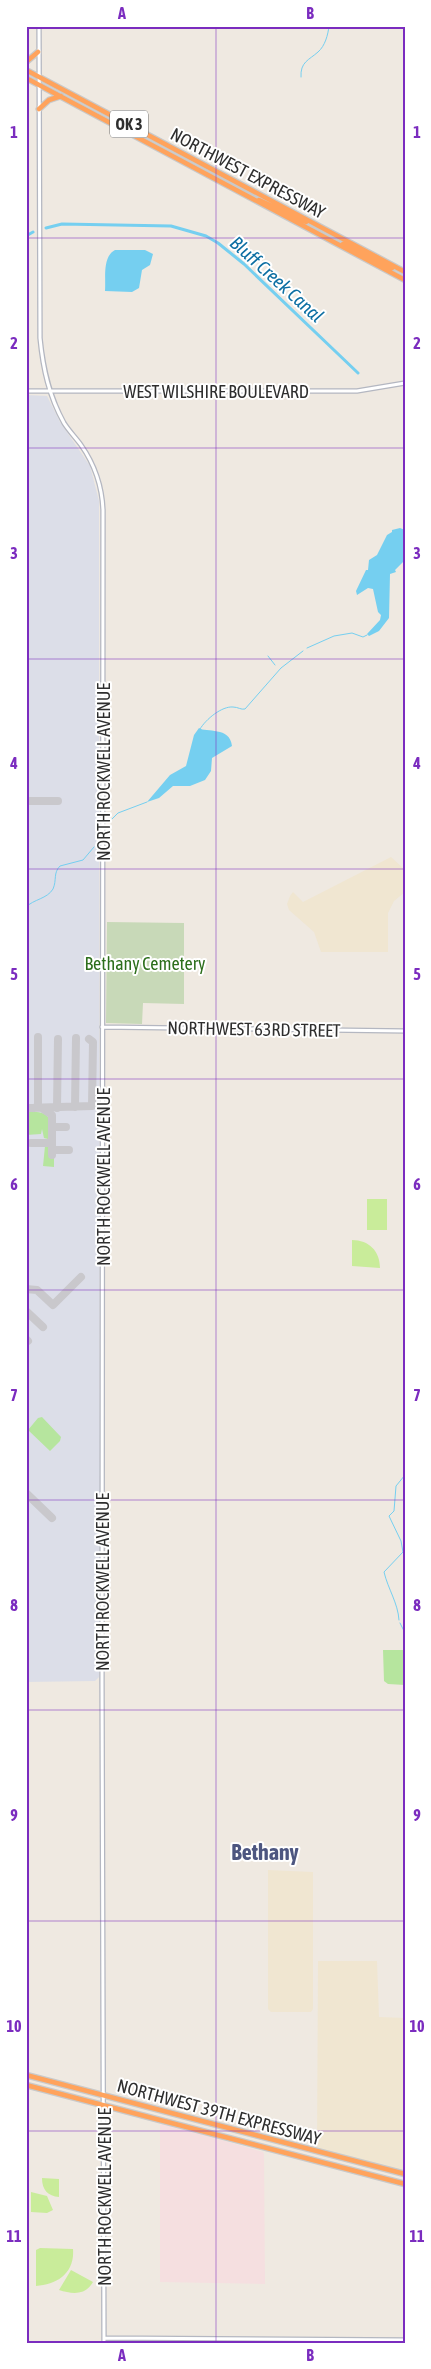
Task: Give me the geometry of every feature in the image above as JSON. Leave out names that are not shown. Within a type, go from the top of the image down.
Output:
[{"type":"highway","points":[[26,62],[38,52]]},
{"type":"highway","name":"NORTHWEST EXPRESSWAY","points":[[26,70],[405,272]]},
{"type":"highway","name":"NORTHWEST EXPRESSWAY","points":[[26,78],[405,280]]},
{"type":"highway","points":[[39,109],[49,100],[61,96]]},
{"type":"highway","points":[[102,118],[126,123]]},
{"type":"highway","points":[[121,128],[124,126],[141,131]]},
{"type":"highway","points":[[202,171],[205,165]]},
{"type":"highway","points":[[248,196],[267,202],[300,220],[317,225]]},
{"type":"highway","points":[[330,240],[351,247],[386,266],[405,272]]},
{"type":"highway","name":"NORTHWEST 39TH EXPRESSWAY","points":[[26,2075],[405,2174]]},
{"type":"highway","name":"NORTHWEST 39TH EXPRESSWAY","points":[[26,2085],[104,2104],[268,2150],[405,2184]]},
{"type":"main road","name":"NORTH ROCKWELL AVENUE","points":[[39,26],[40,338],[48,390],[65,425],[93,465],[103,502],[104,2343]]},
{"type":"main road","name":"WEST WILSHIRE BOULEVARD","points":[[26,390],[357,391],[405,383]]},
{"type":"main road","name":"NORTHWEST 63RD STREET","points":[[102,1027],[405,1031]]},
{"type":"main road","points":[[104,2338],[405,2340]]},
{"type":"shaded area","points":[[26,395],[47,396],[60,422],[90,466],[99,501],[100,1634],[99,1677],[95,1681],[26,1682]]},
{"type":"shaded area","points":[[391,857],[405,870],[405,892],[394,901],[388,913],[388,952],[321,952],[314,932],[289,910],[287,904],[290,896],[293,892],[303,902]]},
{"type":"shaded area","points":[[268,1870],[313,1872],[313,2009],[311,2012],[271,2012],[268,2009]]},
{"type":"shaded area","points":[[318,1961],[377,1961],[379,2017],[405,2018],[405,2171],[317,2148]]},
{"type":"shaded area","points":[[163,2123],[263,2152],[265,2284],[160,2282],[160,2125]]},
{"type":"green space","name":"Bethany Cemetery","points":[[107,922],[184,923],[184,1004],[143,1003],[142,1024],[106,1023]]},
{"type":"green space","points":[[26,1111],[40,1112],[48,1116],[50,1131],[48,1139],[44,1138],[42,1129],[41,1134],[26,1135]]},
{"type":"green space","points":[[45,1146],[48,1147],[49,1155],[54,1155],[54,1167],[43,1166]]},
{"type":"green space","points":[[367,1199],[387,1199],[387,1230],[367,1230]]},
{"type":"green space","points":[[352,1240],[368,1244],[376,1252],[380,1268],[352,1266]]},
{"type":"green space","points":[[42,1417],[61,1437],[60,1441],[50,1451],[28,1430],[38,1418]]},
{"type":"green space","points":[[383,1650],[405,1650],[405,1685],[388,1684],[384,1681]]},
{"type":"green space","points":[[42,2178],[59,2179],[59,2197],[46,2192]]},
{"type":"green space","points":[[31,2192],[47,2196],[53,2210],[47,2213],[31,2212]]},
{"type":"green space","points":[[40,2248],[73,2249],[73,2257],[68,2271],[63,2276],[51,2283],[36,2286],[36,2250]]},
{"type":"green space","points":[[71,2270],[93,2282],[90,2287],[78,2293],[59,2290]]},
{"type":"water","points":[[115,250],[145,250],[153,254],[150,265],[142,270],[139,288],[132,292],[105,291],[106,263],[111,253]]},
{"type":"water","points":[[400,528],[405,530],[405,560],[395,570],[396,572],[390,574],[389,618],[379,631],[369,636],[367,634],[380,620],[381,615],[378,612],[373,589],[368,588],[357,595],[356,591],[366,570],[368,570],[369,560],[377,555],[387,535],[392,530]]},
{"type":"water","points":[[199,728],[227,735],[232,746],[212,758],[211,771],[205,780],[190,786],[173,786],[159,798],[147,802],[170,775],[186,766],[194,735]]},
{"type":"waterway","points":[[301,77],[302,68],[308,59],[320,50],[324,44],[329,26]]},
{"type":"waterway","name":"Bluff Creek Canal","points":[[46,228],[62,224],[171,226],[206,236],[244,264],[358,373]]},
{"type":"waterway","name":"Bluff Creek Canal","points":[[26,236],[33,232]]},
{"type":"waterway","points":[[307,648],[334,636],[352,633],[363,637],[367,635]]},
{"type":"waterway","points":[[200,729],[210,717],[219,711],[229,707],[245,709],[281,668],[303,651]]},
{"type":"waterway","points":[[268,656],[275,665]]},
{"type":"waterway","points":[[109,822],[118,813],[147,802]]},
{"type":"waterway","points":[[26,907],[44,897],[53,889],[60,866],[83,860],[94,847]]},
{"type":"waterway","points":[[399,1620],[397,1608],[384,1572],[403,1552],[401,1541],[389,1516],[394,1511],[396,1486],[405,1475]]},
{"type":"waterway","points":[[400,1623],[404,1631]]},
{"type":"taxiway","points":[[26,801],[58,801]]},
{"type":"taxiway","points":[[34,1108],[38,1106],[38,1037]]},
{"type":"taxiway","points":[[75,1107],[76,1038]]},
{"type":"taxiway","points":[[57,1108],[58,1039]]},
{"type":"taxiway","points":[[26,1108],[92,1106],[93,1042],[89,1039]]},
{"type":"taxiway","points":[[43,1109],[52,1115],[52,1155]]},
{"type":"taxiway","points":[[52,1127],[66,1127]]},
{"type":"taxiway","points":[[31,1143],[52,1143]]},
{"type":"taxiway","points":[[52,1150],[69,1150]]},
{"type":"taxiway","points":[[26,1289],[37,1290],[53,1305],[81,1277]]},
{"type":"taxiway","points":[[26,1311],[43,1327]]},
{"type":"taxiway","points":[[26,1493],[52,1518]]},
{"type":"district","name":"Bethany","points":[[265,1852]]}]
